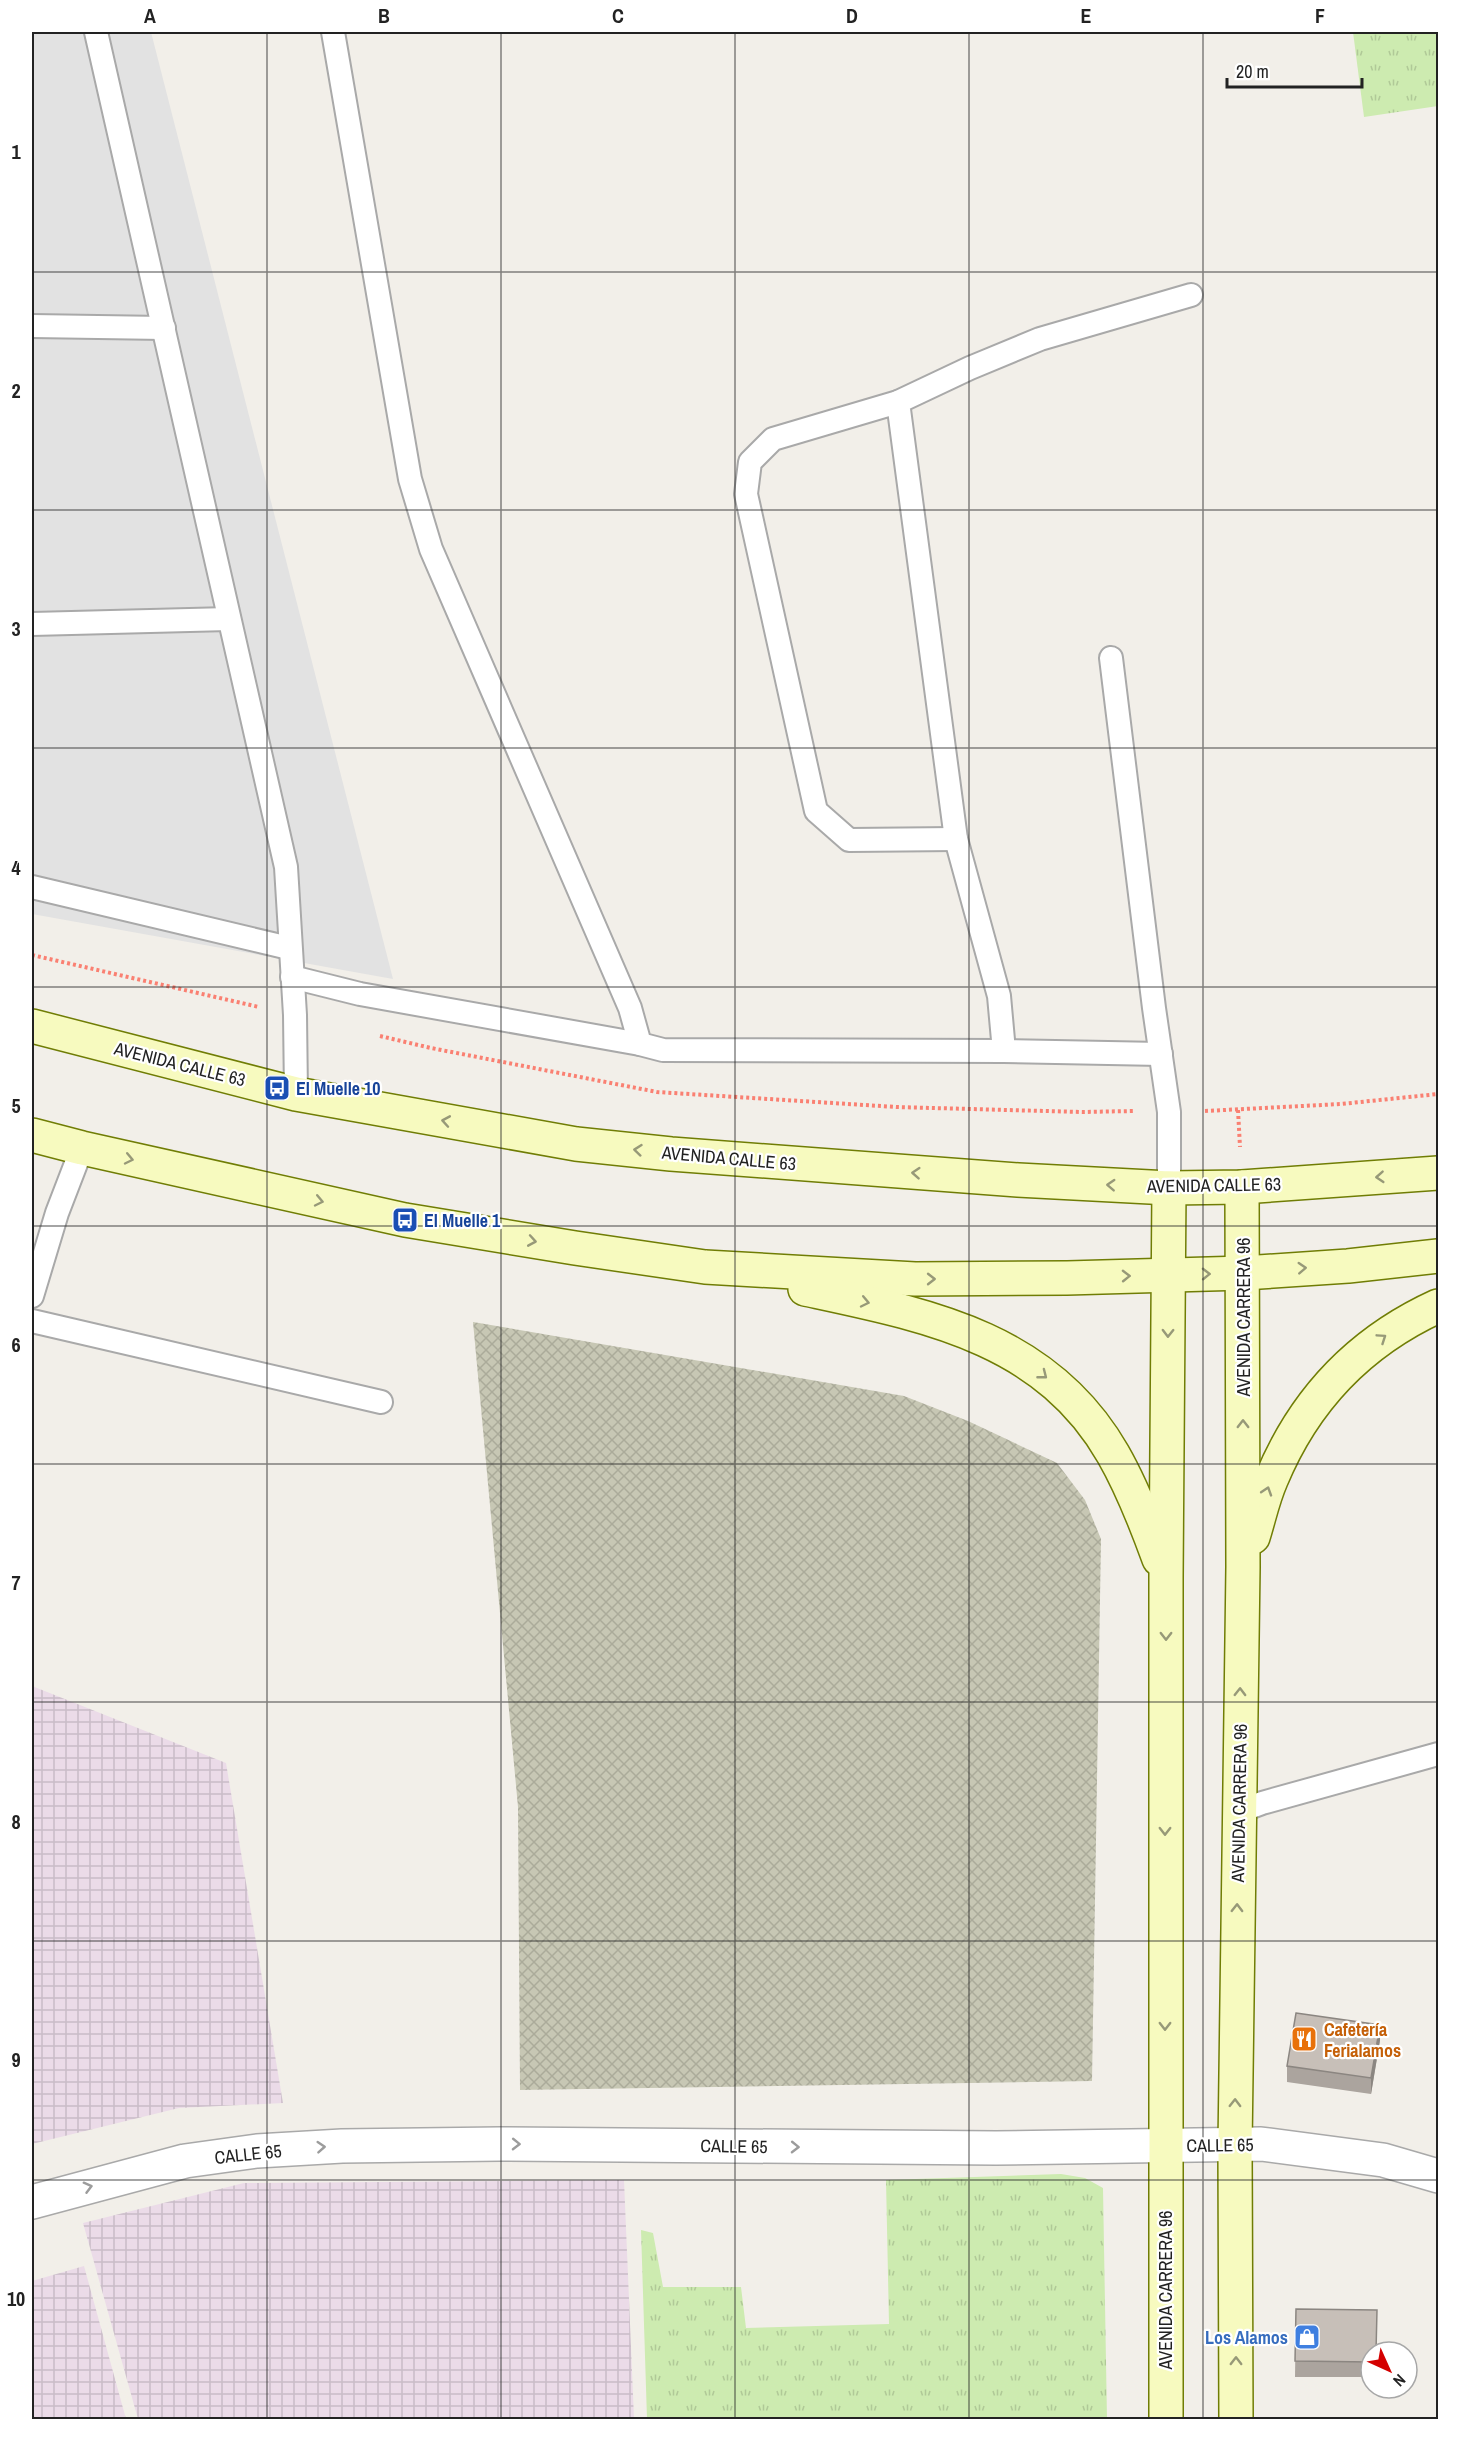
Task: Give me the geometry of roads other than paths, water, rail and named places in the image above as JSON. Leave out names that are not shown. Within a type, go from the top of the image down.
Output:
[{"type":"main road","name":"AVENIDA CALLE 63","points":[[32,1026],[296,1094],[576,1144],[671,1154],[1018,1180],[1169,1188],[1242,1187],[1438,1173]]},
{"type":"main road","points":[[32,1135],[405,1220],[705,1267],[925,1316],[961,1329],[1010,1351],[1046,1376],[1082,1411],[1113,1453],[1142,1514],[1166,1577]]},
{"type":"main road","name":"AVENIDA CARRERA 96","points":[[1236,2420],[1235,2146],[1243,1567],[1242,1187]]},
{"type":"main road","name":"AVENIDA CARRERA 96","points":[[1166,2420],[1166,1577],[1169,1188]]},
{"type":"main road","points":[[705,1267],[915,1279],[1244,1273],[1348,1266],[1438,1256]]},
{"type":"main road","points":[[1243,1567],[1270,1481],[1289,1440],[1311,1407],[1345,1367],[1378,1340],[1438,1306]]},
{"type":"street","name":"CALLE 65","points":[[32,2202],[185,2161],[257,2151],[342,2146],[500,2144],[996,2148],[1261,2144],[1383,2160],[1438,2176]]},
{"type":"lane","points":[[96,32],[286,867],[296,1094]]},
{"type":"lane","points":[[333,32],[410,479],[431,549],[630,1008],[640,1044]]},
{"type":"lane","points":[[956,839],[849,840],[816,811],[746,494],[750,462],[773,439],[898,402],[970,368],[1040,339],[1191,295]]},
{"type":"lane","points":[[32,326],[164,328]]},
{"type":"lane","points":[[898,402],[956,839],[999,996],[1004,1051]]},
{"type":"lane","points":[[32,624],[229,619]]},
{"type":"lane","points":[[1111,658],[1169,1112],[1169,1188]]},
{"type":"lane","points":[[32,887],[290,948]]},
{"type":"lane","points":[[291,977],[360,994],[663,1050],[1161,1054]]},
{"type":"lane","points":[[32,1296],[57,1213],[82,1148]]},
{"type":"lane","points":[[32,1321],[381,1402]]},
{"type":"lane","points":[[1238,1812],[1262,1803],[1438,1754]]},
{"type":"place","name":"El Muelle 10","points":[[277,1088]]},
{"type":"place","name":"El Muelle 1","points":[[405,1220]]},
{"type":"place","name":"Cafetería Ferialamos","points":[[1304,2039]]},
{"type":"place","name":"Los Alamos","points":[[1307,2337]]}]
